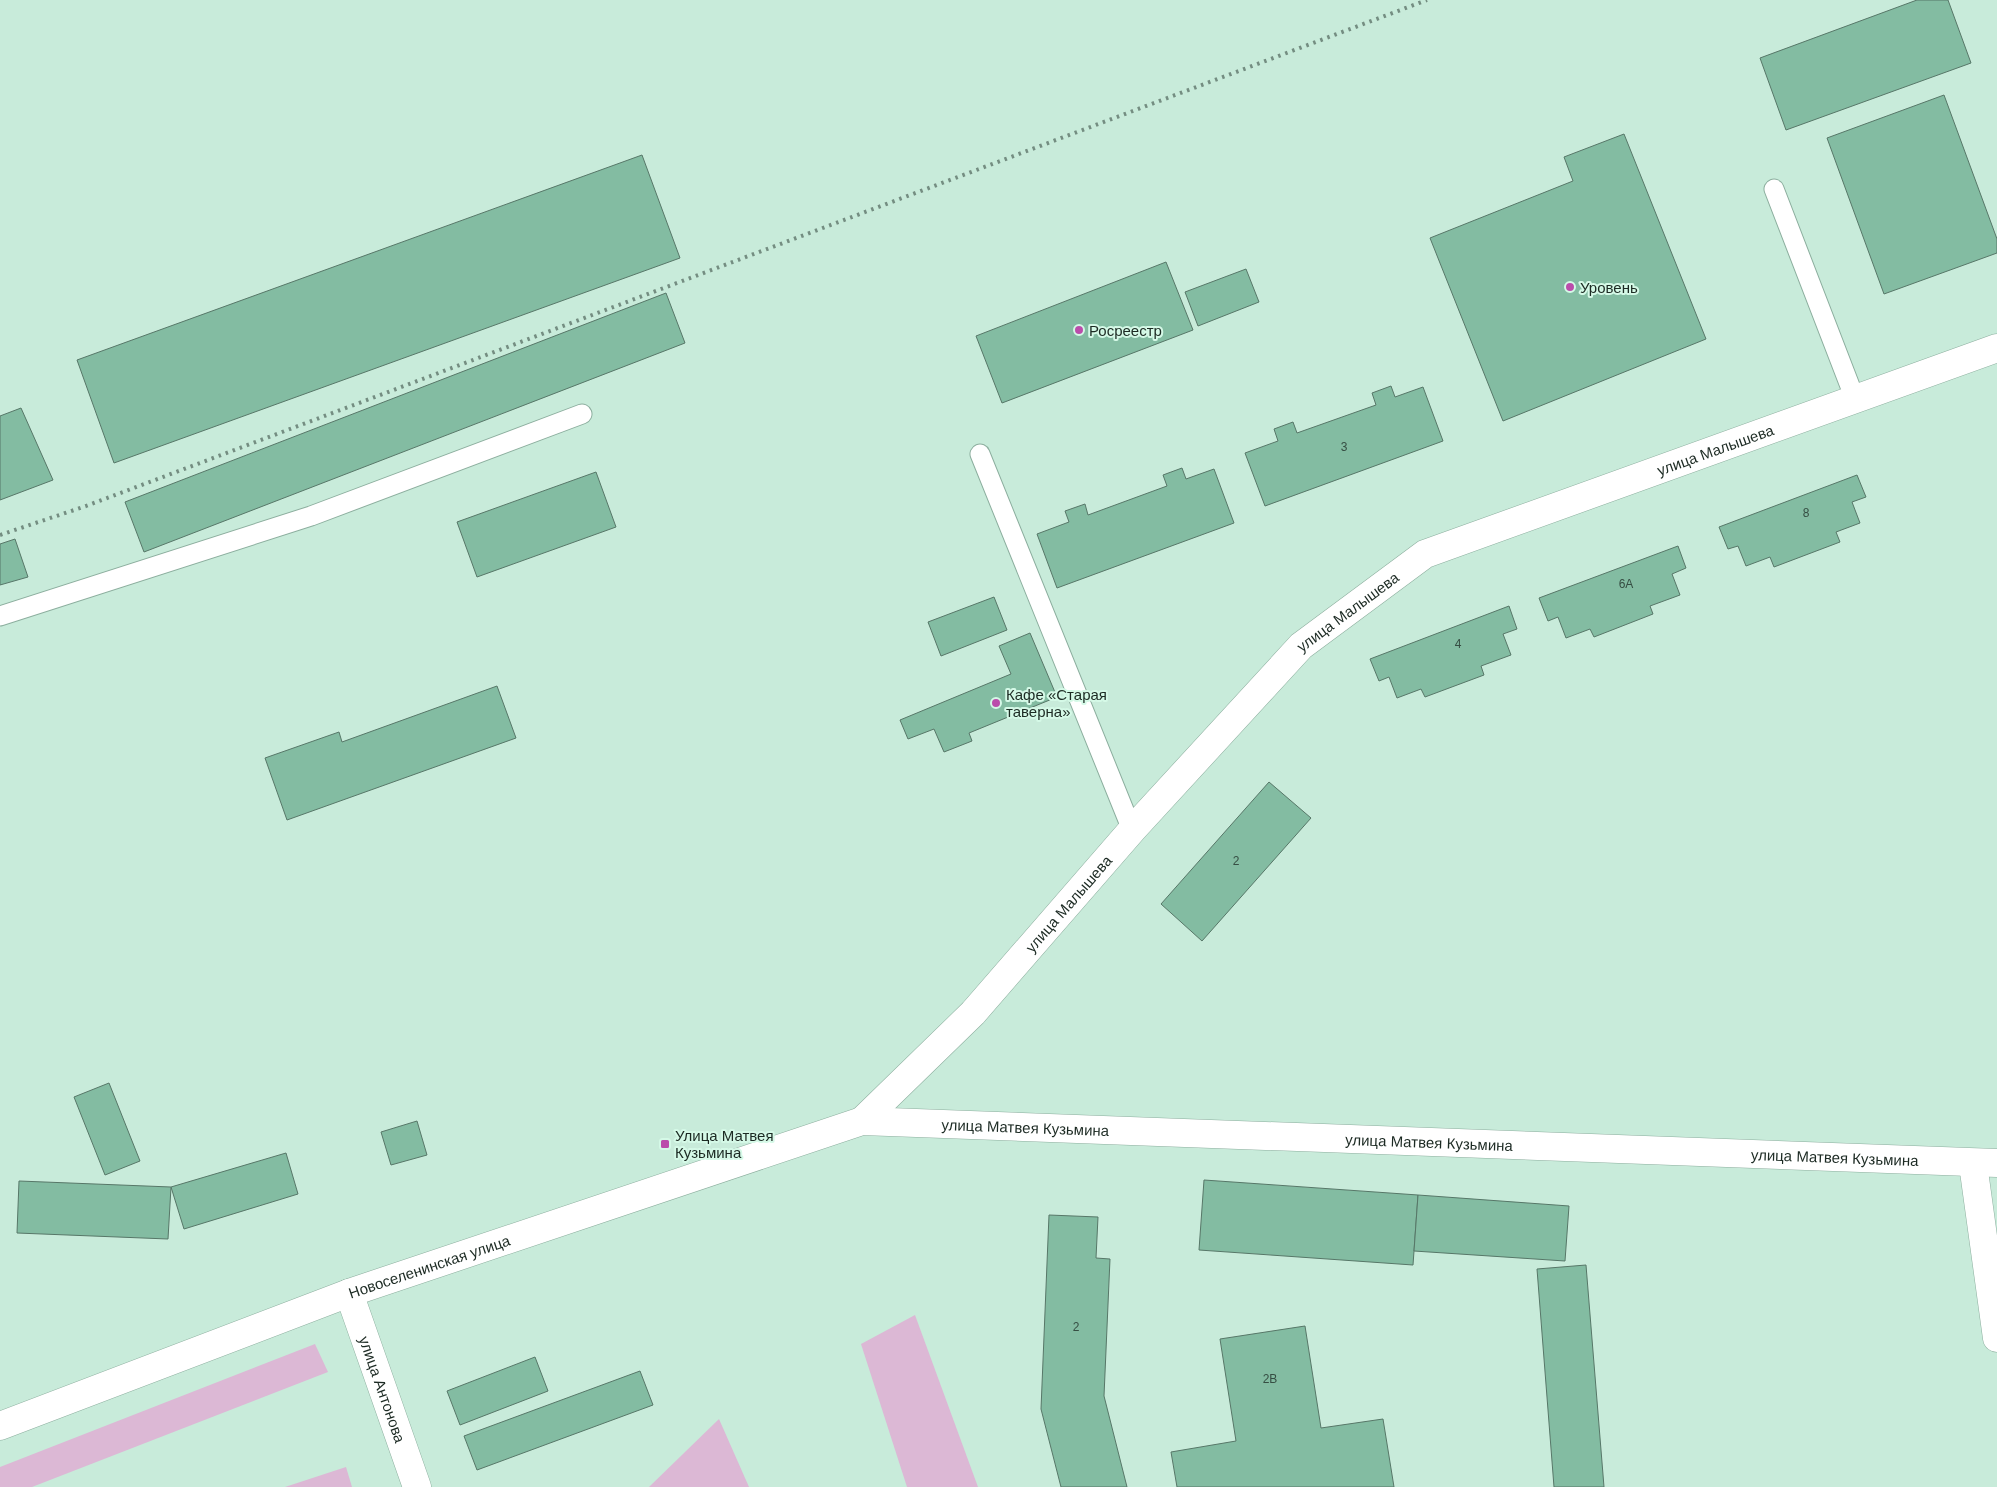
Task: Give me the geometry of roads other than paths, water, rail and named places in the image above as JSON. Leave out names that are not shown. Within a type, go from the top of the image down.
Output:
[{"type":"main road","name":"улица Малышева","points":[[862,1121],[973,1013],[1132,830],[1301,646],[1425,554],[1997,348]]},
{"type":"main road","name":"улица Матвея Кузьмина","points":[[862,1121],[1985,1164]]},
{"type":"main road","name":"Новоселенинская улица","points":[[0,1426],[349,1293],[862,1121]]},
{"type":"main road","points":[[1985,1164],[1997,1338]]},
{"type":"main road","name":"улица Антонова","points":[[349,1293],[417,1487]]},
{"type":"lane","points":[[1774,189],[1854,399]]},
{"type":"lane","points":[[0,616],[311,516],[582,414]]},
{"type":"lane","points":[[980,454],[1132,830]]},
{"type":"railway","points":[[0,535],[86,506],[1427,0]]},
{"type":"place","name":"Уровень","points":[[1570,287]]},
{"type":"place","name":"Росреестр","points":[[1079,330]]},
{"type":"place","name":"Кафе «Старая таверна»","points":[[996,703]]},
{"type":"place","name":"Улица Матвея Кузьмина","points":[[665,1144]]}]
